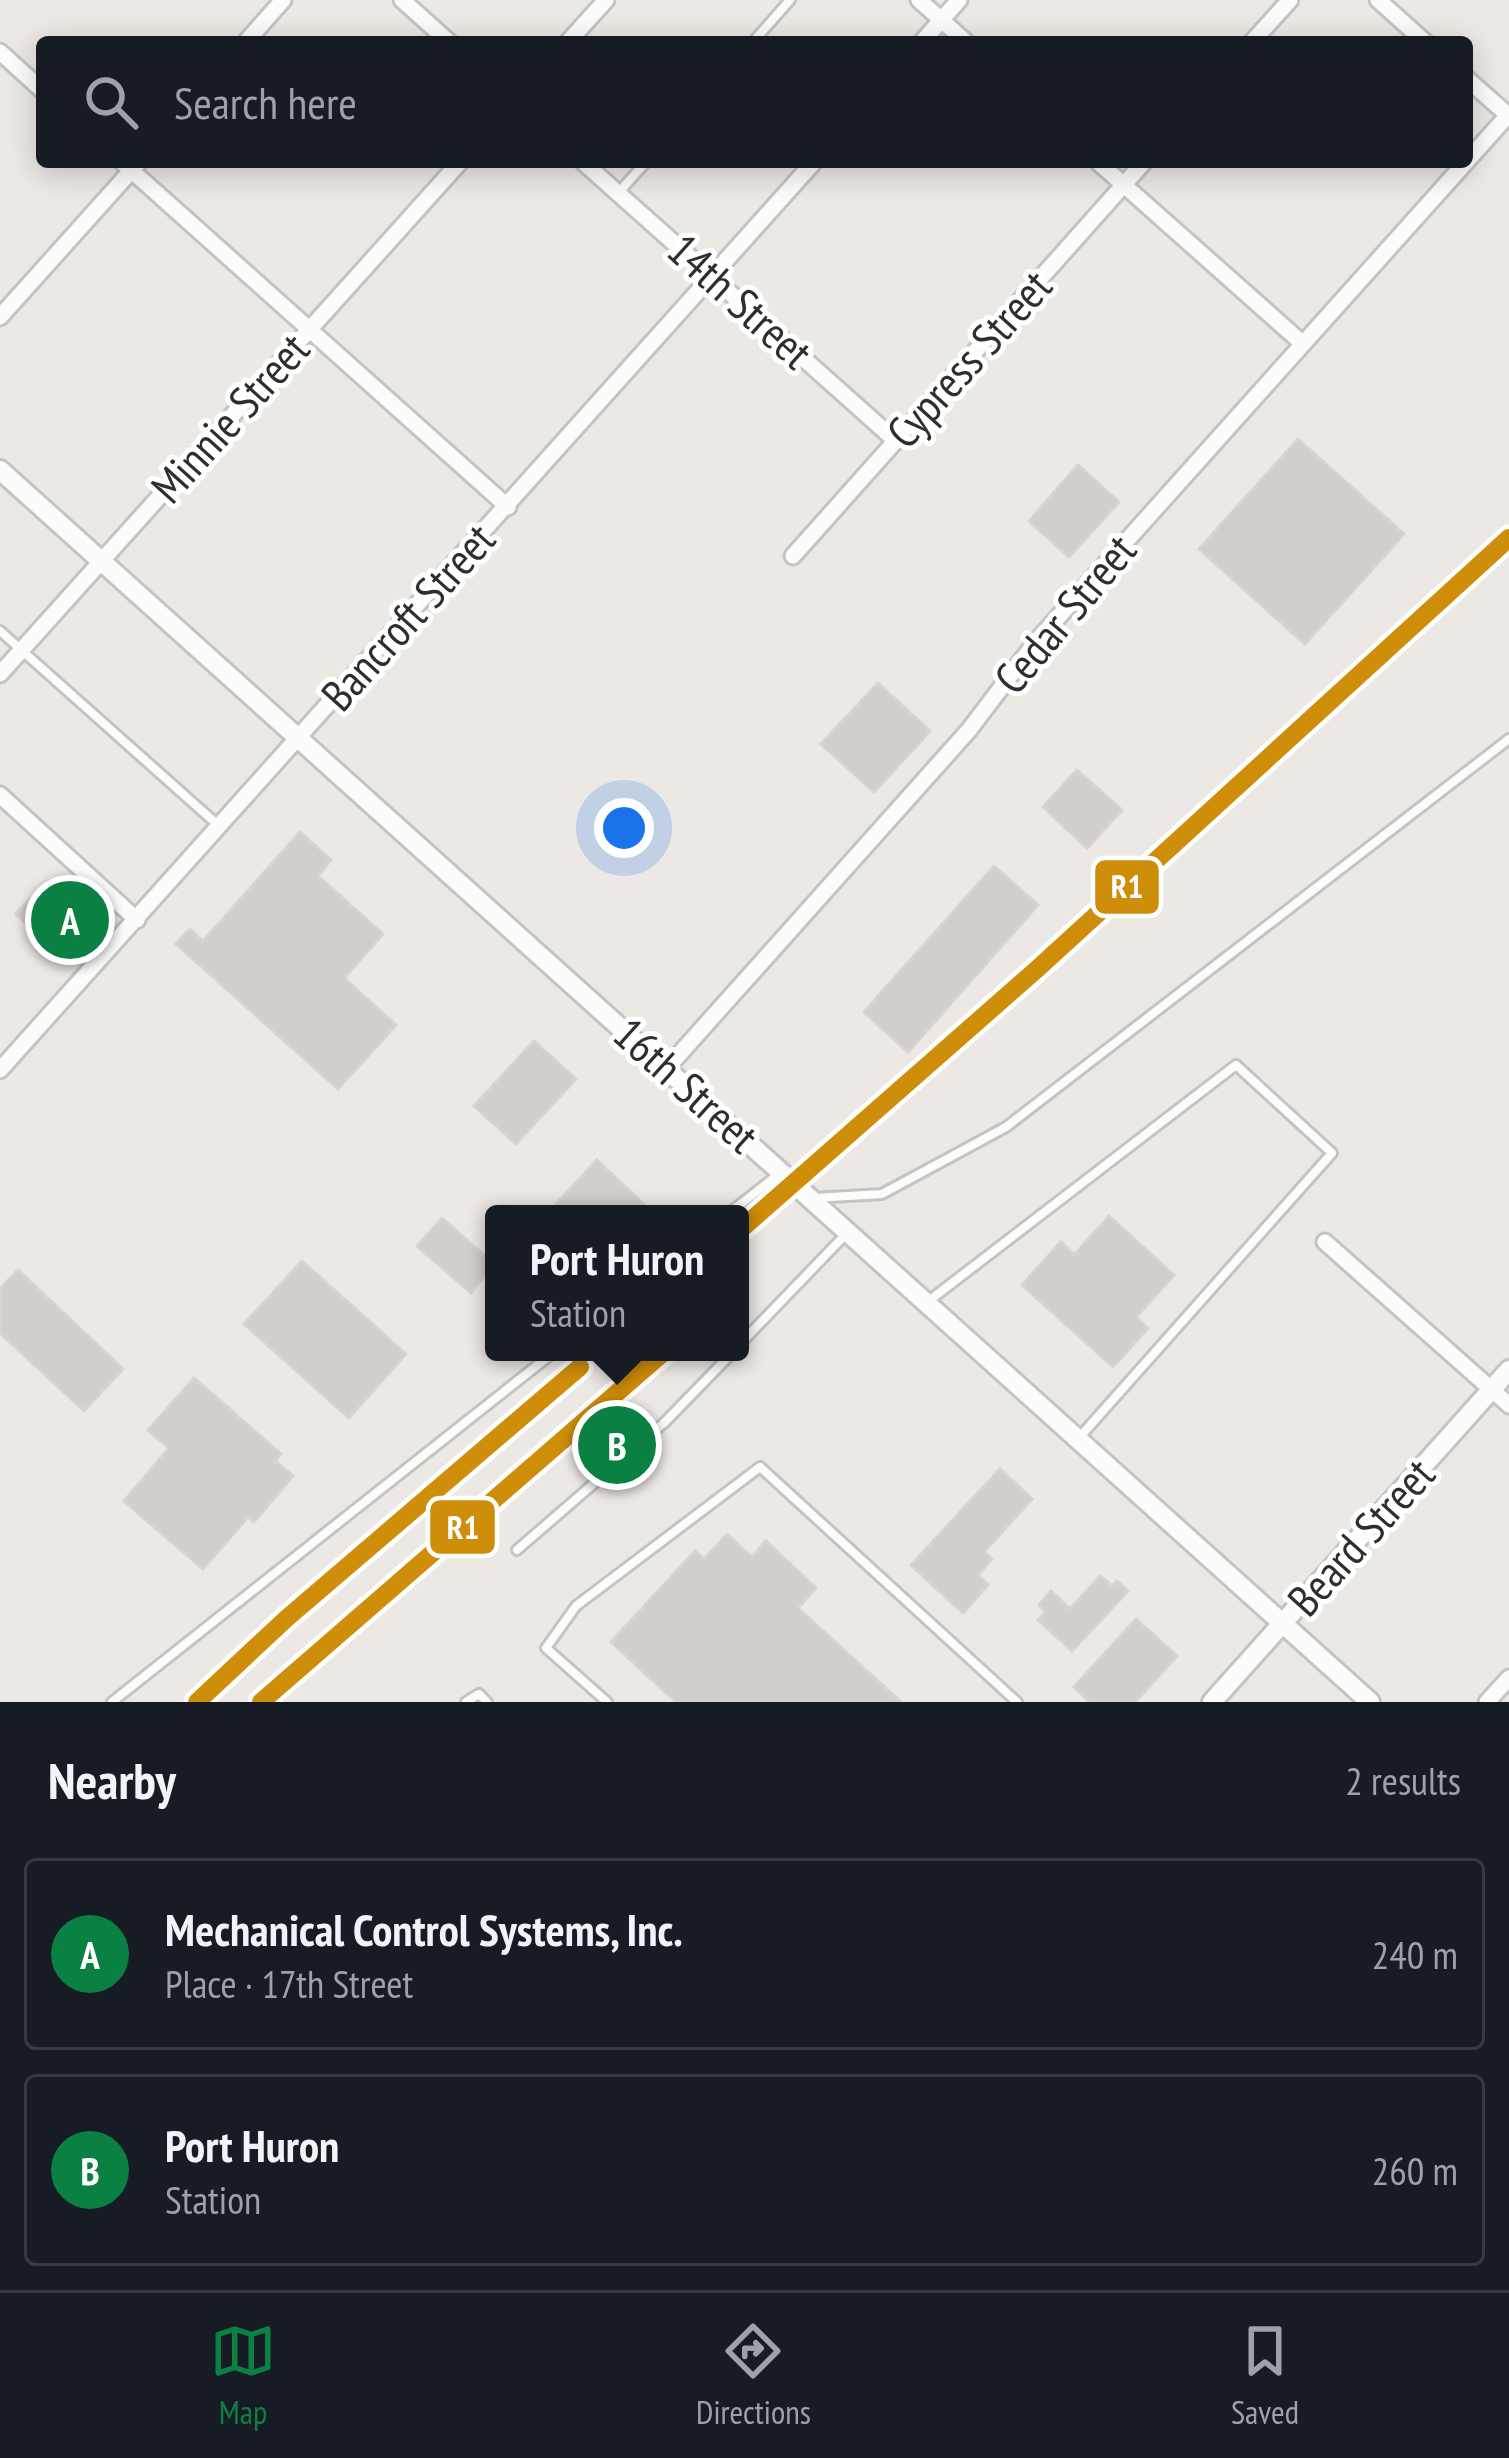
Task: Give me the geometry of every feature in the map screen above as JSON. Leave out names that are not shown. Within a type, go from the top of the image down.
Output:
[{"type":"street","points":[[251,36],[283,0]]},
{"type":"street","points":[[402,0],[441,36]]},
{"type":"street","points":[[573,36],[606,0]]},
{"type":"street","points":[[919,0],[959,36]]},
{"type":"street","points":[[927,36],[959,0]]},
{"type":"street","points":[[1257,36],[1290,0]]},
{"type":"street","points":[[1378,0],[1418,36]]},
{"type":"street","points":[[0,52],[36,85]]},
{"type":"street","points":[[1473,84],[1508,115]]},
{"type":"street","name":"Cedar Street","points":[[1473,153],[1508,115]]},
{"type":"street","points":[[0,316],[127,168]]},
{"type":"street","points":[[133,168],[508,507]]},
{"type":"street","name":"Minnie Street","points":[[0,674],[455,168]]},
{"type":"street","name":"14th Street","points":[[590,168],[896,441]]},
{"type":"street","name":"Bancroft Street","points":[[0,1070],[809,168]]},
{"type":"street","points":[[1105,168],[1302,343]]},
{"type":"street","name":"Cypress Street","points":[[793,556],[1139,168]]},
{"type":"street","name":"Cedar Street","points":[[667,1068],[968,730],[1035,644],[1460,168]]},
{"type":"street","name":"16th Street","points":[[0,470],[1370,1702]]},
{"type":"street","points":[[0,795],[137,920]]},
{"type":"street","points":[[1325,1243],[1509,1406]]},
{"type":"street","name":"Beard Street","points":[[1212,1702],[1509,1370]]},
{"type":"street","points":[[1487,1702],[1509,1678]]},
{"type":"lane","points":[[758,36],[790,0]]},
{"type":"lane","points":[[618,193],[641,168]]},
{"type":"lane","points":[[0,631],[220,827]]},
{"type":"lane","points":[[811,1198],[882,1194],[1006,1127],[1509,739]]},
{"type":"lane","points":[[925,1304],[1236,1065],[1332,1153],[1077,1440]]},
{"type":"lane","points":[[740,1205],[782,1172]]},
{"type":"lane","points":[[749,1335],[848,1233]]},
{"type":"lane","points":[[112,1702],[543,1361]]},
{"type":"lane","points":[[517,1550],[665,1422],[724,1361]]},
{"type":"lane","points":[[607,1702],[546,1648],[576,1606],[760,1467],[1017,1702]]},
{"type":"lane","points":[[466,1702],[478,1694],[487,1702]]},
{"type":"building","points":[[1298,439],[1404,534],[1305,644],[1199,549]]},
{"type":"building","points":[[1078,465],[1119,502],[1069,557],[1029,521]]},
{"type":"building","points":[[878,683],[930,731],[874,792],[821,744]]},
{"type":"building","points":[[1077,770],[1122,810],[1087,848],[1043,807]]},
{"type":"building","points":[[300,832],[331,860],[318,876],[383,934],[344,978],[396,1025],[338,1089],[176,944],[190,929],[203,941]]},
{"type":"building","points":[[994,866],[1038,905],[908,1052],[864,1012]]},
{"type":"building","points":[[63,897],[91,928],[66,945],[42,922],[34,931],[16,914],[29,900],[45,916]]},
{"type":"building","points":[[534,1041],[576,1079],[516,1144],[474,1106]]},
{"type":"building","points":[[597,1160],[644,1205],[557,1205]]},
{"type":"building","points":[[1109,1216],[1174,1275],[1136,1317],[1148,1328],[1113,1367],[1022,1285],[1061,1242],[1074,1255]]},
{"type":"building","points":[[442,1218],[485,1256],[485,1275],[471,1293],[417,1246]]},
{"type":"building","points":[[302,1261],[406,1354],[349,1418],[244,1324]]},
{"type":"building","points":[[18,1270],[123,1369],[84,1411],[0,1333],[0,1289]]},
{"type":"building","points":[[194,1378],[281,1454],[275,1461],[293,1476],[254,1522],[248,1517],[203,1569],[124,1501],[169,1448],[148,1430]]},
{"type":"building","points":[[1000,1469],[1032,1499],[984,1552],[992,1559],[978,1575],[988,1585],[963,1613],[911,1565]]},
{"type":"building","points":[[727,1534],[752,1557],[766,1541],[816,1588],[798,1608],[901,1702],[676,1702],[611,1642],[695,1551],[704,1559]]},
{"type":"building","points":[[1100,1576],[1112,1586],[1117,1581],[1128,1591],[1072,1651],[1038,1620],[1046,1612],[1039,1605],[1051,1591],[1070,1609]]},
{"type":"building","points":[[1136,1619],[1177,1656],[1135,1702],[1090,1702],[1074,1687]]},
{"type":"railway","points":[[749,1222],[1036,970],[1509,538]]},
{"type":"railway","points":[[197,1702],[287,1618],[587,1361]]},
{"type":"railway","points":[[261,1702],[654,1361]]},
{"type":"transit line","name":"R1","points":[[749,1222],[1036,970],[1509,538]]},
{"type":"transit line","name":"R1","points":[[261,1702],[654,1361]]},
{"type":"transit line","name":"R1","points":[[197,1702],[287,1618],[580,1367]]},
{"type":"place","name":"Mechanical Control Systems, Inc.","points":[[70,920]]},
{"type":"place","name":"Port Huron","points":[[617,1445]]}]
